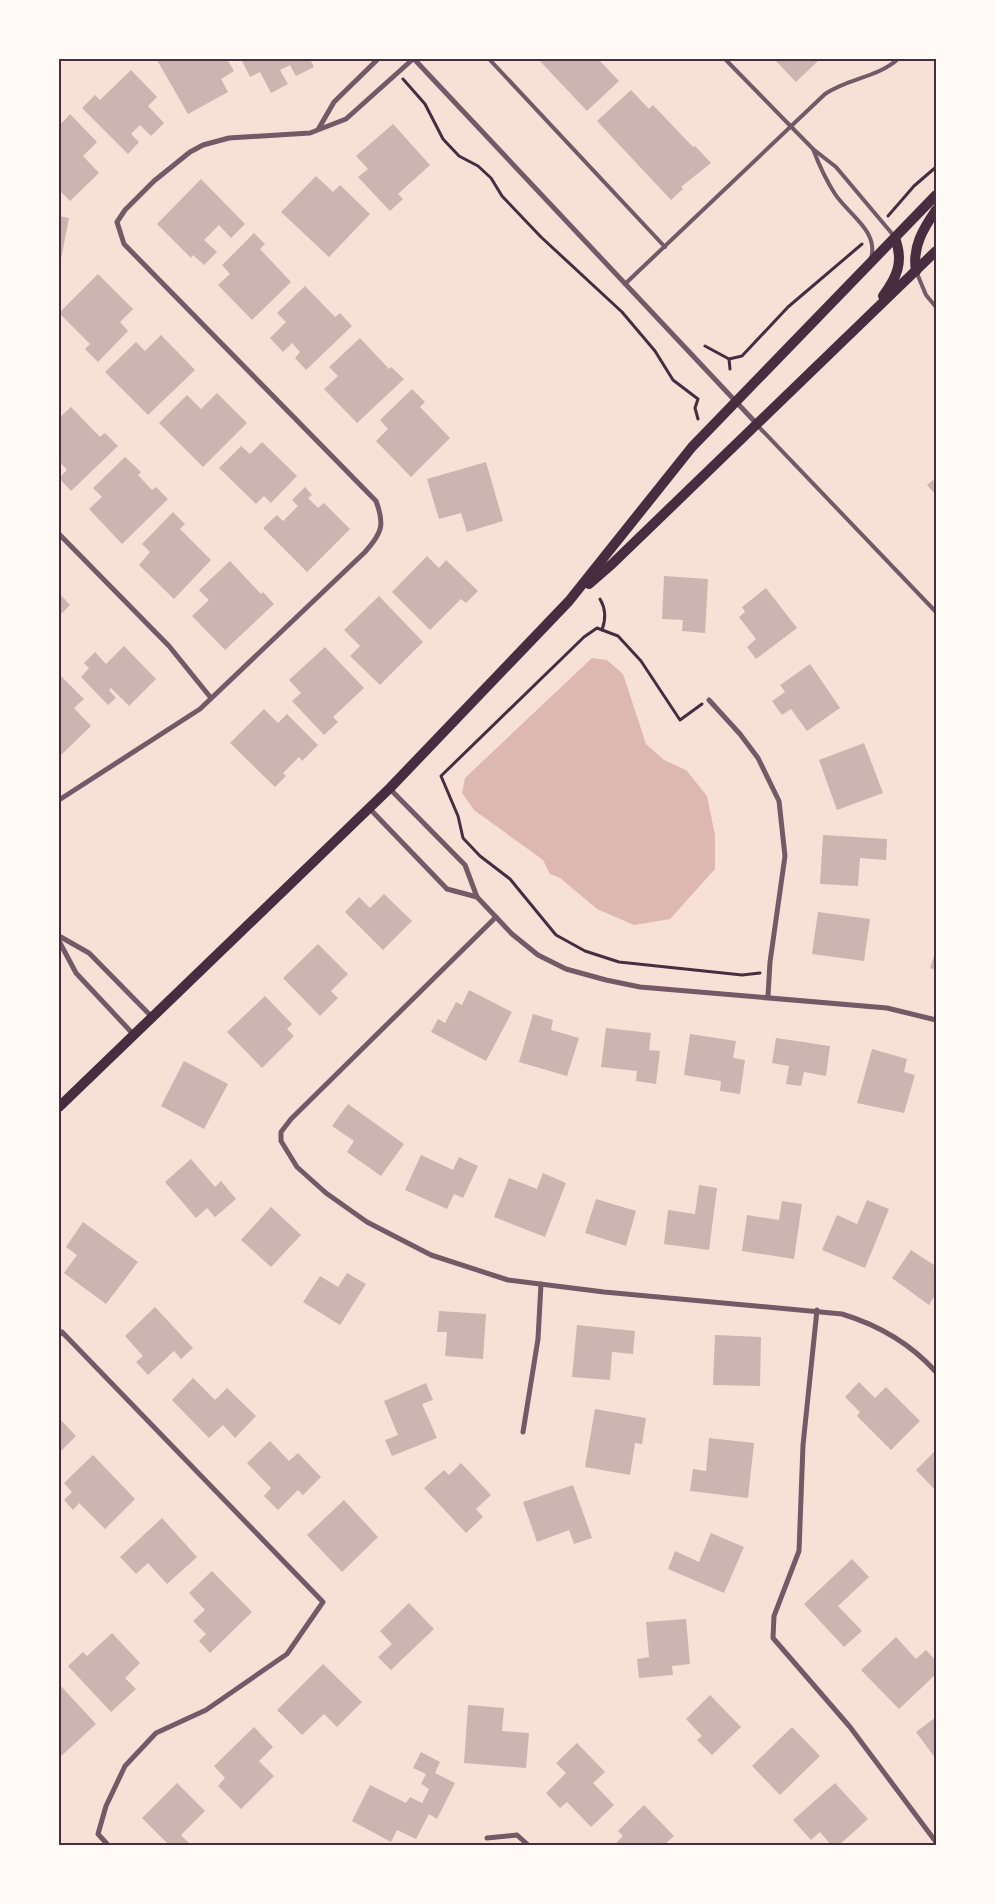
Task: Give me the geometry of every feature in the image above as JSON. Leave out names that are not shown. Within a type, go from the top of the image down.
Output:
[{"type":"main road","points":[[59,1107],[390,788],[569,601],[692,447],[936,195]]},
{"type":"main road","points":[[916,271],[915,258],[919,239],[936,210]]},
{"type":"main road","points":[[849,335],[894,282],[900,266],[899,247],[895,238]]},
{"type":"main road","points":[[569,601],[612,564],[936,251]]},
{"type":"street","points":[[319,128],[334,102],[378,59]]},
{"type":"street","points":[[59,800],[172,728],[212,698],[365,552],[377,539],[382,528],[376,501],[124,244],[119,235],[116,222],[125,210],[154,181],[190,152],[204,145],[229,138],[310,133],[346,119],[413,59],[756,423]]},
{"type":"street","points":[[59,534],[169,646],[212,698]]},
{"type":"street","points":[[708,700],[740,734],[758,758],[779,801],[785,856],[768,996]]},
{"type":"street","points":[[390,788],[465,865],[477,897],[496,917],[538,955],[566,969],[640,987],[768,996],[887,1008],[936,1020]]},
{"type":"street","points":[[369,808],[446,889],[477,897]]},
{"type":"street","points":[[496,917],[291,1119],[281,1132],[280,1141],[297,1167],[326,1193],[367,1222],[431,1255],[508,1280],[604,1292],[818,1310],[842,1314],[869,1322],[892,1335],[936,1372]]},
{"type":"street","points":[[59,936],[89,954],[152,1017]]},
{"type":"street","points":[[59,941],[76,973],[134,1034]]},
{"type":"street","points":[[523,1432],[538,1339],[541,1284]]},
{"type":"street","points":[[818,1310],[804,1445],[799,1551],[774,1616],[773,1638],[850,1727],[936,1842]]},
{"type":"street","points":[[59,1335],[62,1332],[323,1602],[286,1654],[206,1710],[156,1734],[125,1766],[106,1806],[98,1834],[108,1845]]},
{"type":"street","points":[[487,1838],[518,1835],[528,1845]]},
{"type":"lane","points":[[489,59],[665,247]]},
{"type":"lane","points":[[725,59],[813,149],[836,167],[895,238]]},
{"type":"lane","points":[[625,284],[825,94],[835,87],[883,70],[898,59]]},
{"type":"lane","points":[[813,149],[837,196],[870,236],[873,246],[870,265]]},
{"type":"lane","points":[[916,271],[926,295],[936,307]]},
{"type":"lane","points":[[756,423],[936,612]]},
{"type":"path","points":[[397,74],[425,104],[443,139],[454,150],[491,178],[502,196],[541,237],[641,332],[673,380],[698,399],[695,408],[698,419]]},
{"type":"path","points":[[882,222],[914,186],[936,167]]},
{"type":"path","points":[[705,346],[729,359],[742,356],[788,307],[870,236]]},
{"type":"path","points":[[729,359],[730,369]]},
{"type":"path","points":[[600,599],[604,606],[605,622],[602,630]]},
{"type":"path","points":[[708,700],[680,720],[641,661],[618,636],[598,628],[584,637],[441,776],[458,816],[463,838],[480,856],[510,879],[556,934],[585,951],[619,962],[742,975],[770,972]]},
{"type":"shaded area","points":[[592,658],[607,660],[623,674],[646,744],[664,760],[686,770],[707,796],[715,835],[715,869],[670,919],[634,925],[597,909],[560,878],[550,874],[543,860],[474,810],[462,793],[465,778]]},
{"type":"building","points":[[227,59],[234,71],[221,79],[228,92],[188,114],[157,60]]},
{"type":"building","points":[[241,59],[310,59],[314,67],[296,76],[290,65],[280,70],[288,84],[271,93],[260,72],[250,77]]},
{"type":"building","points":[[538,59],[598,59],[619,81],[587,111]]},
{"type":"building","points":[[774,59],[820,59],[796,82]]},
{"type":"building","points":[[131,70],[157,97],[148,106],[164,123],[151,136],[140,125],[131,134],[139,142],[128,154],[82,108],[95,95],[100,100]]},
{"type":"building","points":[[631,90],[649,109],[653,105],[711,163],[681,187],[683,189],[671,200],[597,121]]},
{"type":"building","points":[[70,114],[97,142],[83,156],[99,173],[70,201],[59,190],[59,126]]},
{"type":"building","points":[[393,124],[430,165],[398,194],[403,199],[390,211],[358,177],[368,169],[356,156]]},
{"type":"building","points":[[316,176],[333,192],[340,185],[370,214],[329,257],[281,212]]},
{"type":"building","points":[[201,179],[245,224],[231,238],[219,225],[204,240],[217,252],[204,265],[193,255],[191,258],[157,224]]},
{"type":"building","points":[[59,216],[69,218],[60,264],[59,264]]},
{"type":"building","points":[[254,233],[265,244],[260,249],[291,282],[252,320],[218,285],[230,274],[222,265]]},
{"type":"building","points":[[98,274],[133,309],[120,322],[128,331],[98,362],[85,349],[90,344],[59,313]]},
{"type":"building","points":[[305,286],[335,317],[340,313],[352,326],[306,370],[295,358],[300,352],[292,343],[283,352],[270,338],[286,322],[277,313]]},
{"type":"building","points":[[161,335],[195,370],[148,415],[105,372],[136,342],[145,351]]},
{"type":"building","points":[[360,338],[389,369],[391,367],[404,379],[357,423],[324,389],[338,376],[329,367]]},
{"type":"building","points":[[412,389],[425,402],[420,407],[450,438],[411,477],[376,441],[388,429],[380,420]]},
{"type":"building","points":[[217,393],[247,423],[203,467],[159,423],[187,395],[201,409]]},
{"type":"building","points":[[71,407],[100,437],[105,433],[118,446],[71,491],[59,478],[67,470],[59,461],[59,418]]},
{"type":"building","points":[[262,442],[297,476],[271,503],[264,496],[256,504],[219,468],[241,446],[250,454]]},
{"type":"building","points":[[125,457],[141,472],[138,475],[152,490],[156,487],[168,499],[122,544],[89,509],[102,497],[93,488]]},
{"type":"building","points":[[486,462],[503,521],[467,532],[461,513],[439,519],[427,479]]},
{"type":"building","points":[[933,480],[936,484],[936,495],[927,485]]},
{"type":"building","points":[[305,487],[312,495],[308,498],[318,508],[324,503],[350,529],[307,572],[263,528],[277,515],[283,521],[298,506],[292,500]]},
{"type":"building","points":[[173,512],[185,524],[180,529],[211,560],[174,599],[139,565],[150,552],[142,544]]},
{"type":"building","points":[[427,556],[439,568],[446,560],[478,591],[466,603],[461,599],[430,630],[392,592]]},
{"type":"building","points":[[230,561],[261,594],[263,592],[274,604],[225,650],[192,616],[209,600],[199,590]]},
{"type":"building","points":[[664,576],[708,579],[705,633],[682,631],[683,620],[662,619]]},
{"type":"building","points":[[766,588],[797,628],[756,659],[747,647],[756,639],[739,617],[745,612],[742,607]]},
{"type":"building","points":[[59,593],[70,605],[59,616]]},
{"type":"building","points":[[379,596],[423,642],[380,685],[350,656],[360,646],[344,630]]},
{"type":"building","points":[[124,646],[156,679],[129,706],[111,688],[109,690],[116,698],[108,705],[81,677],[89,668],[84,663],[95,652],[106,664]]},
{"type":"building","points":[[325,647],[364,688],[333,717],[338,722],[324,735],[292,701],[301,693],[289,680]]},
{"type":"building","points":[[810,664],[840,708],[807,731],[791,709],[782,715],[772,701],[785,692],[780,685]]},
{"type":"building","points":[[59,674],[84,699],[74,708],[91,726],[59,757]]},
{"type":"building","points":[[264,709],[278,723],[287,714],[318,745],[302,761],[299,757],[283,773],[286,776],[275,787],[230,743]]},
{"type":"building","points":[[864,743],[883,793],[837,810],[819,760]]},
{"type":"building","points":[[823,835],[887,839],[886,860],[860,858],[858,886],[820,884]]},
{"type":"building","points":[[384,894],[412,921],[383,950],[345,912],[359,897],[370,908]]},
{"type":"building","points":[[818,912],[870,919],[864,961],[812,954]]},
{"type":"building","points":[[318,944],[348,974],[331,991],[338,998],[320,1016],[283,978]]},
{"type":"building","points":[[936,950],[936,970],[930,968]]},
{"type":"building","points":[[469,990],[512,1012],[486,1061],[431,1032],[438,1019],[445,1023],[456,1002],[462,1005]]},
{"type":"building","points":[[265,996],[292,1024],[287,1029],[294,1036],[262,1068],[227,1032]]},
{"type":"building","points":[[533,1014],[553,1020],[551,1030],[579,1038],[567,1076],[519,1062]]},
{"type":"building","points":[[606,1028],[651,1033],[649,1050],[660,1051],[656,1084],[636,1081],[637,1071],[601,1067]]},
{"type":"building","points":[[690,1034],[736,1041],[733,1058],[745,1060],[740,1094],[720,1091],[721,1081],[684,1075]]},
{"type":"building","points":[[776,1038],[830,1046],[826,1076],[804,1072],[801,1086],[786,1084],[789,1066],[772,1063]]},
{"type":"building","points":[[872,1049],[907,1059],[904,1072],[915,1075],[904,1113],[857,1103]]},
{"type":"building","points":[[184,1061],[228,1084],[204,1129],[161,1106]]},
{"type":"building","points":[[348,1104],[404,1144],[381,1176],[347,1152],[354,1141],[332,1126]]},
{"type":"building","points":[[421,1155],[453,1170],[459,1157],[478,1166],[463,1198],[454,1194],[447,1209],[405,1190]]},
{"type":"building","points":[[191,1159],[215,1187],[221,1181],[236,1199],[215,1217],[207,1208],[196,1218],[165,1182]]},
{"type":"building","points":[[543,1173],[566,1183],[545,1237],[494,1217],[509,1178],[537,1189]]},
{"type":"building","points":[[699,1185],[717,1188],[709,1250],[664,1244],[668,1210],[695,1214]]},
{"type":"building","points":[[596,1199],[636,1211],[626,1246],[585,1233]]},
{"type":"building","points":[[867,1200],[889,1209],[865,1268],[822,1250],[837,1215],[857,1224]]},
{"type":"building","points":[[782,1201],[802,1204],[794,1259],[742,1251],[747,1215],[779,1220]]},
{"type":"building","points":[[271,1207],[301,1235],[271,1267],[241,1240]]},
{"type":"building","points":[[83,1222],[138,1262],[106,1304],[64,1273],[77,1255],[66,1247]]},
{"type":"building","points":[[911,1250],[934,1265],[936,1261],[936,1294],[929,1305],[892,1278]]},
{"type":"building","points":[[347,1273],[366,1284],[340,1325],[303,1302],[320,1276],[338,1287]]},
{"type":"building","points":[[155,1307],[193,1348],[181,1359],[174,1351],[148,1375],[136,1362],[143,1356],[125,1336]]},
{"type":"building","points":[[439,1311],[486,1314],[483,1359],[445,1356],[447,1332],[437,1332]]},
{"type":"building","points":[[577,1325],[635,1331],[633,1354],[612,1352],[610,1380],[572,1377]]},
{"type":"building","points":[[715,1335],[761,1337],[760,1386],[713,1385]]},
{"type":"building","points":[[193,1378],[215,1400],[227,1388],[256,1416],[235,1438],[223,1425],[209,1438],[172,1400]]},
{"type":"building","points":[[859,1382],[875,1398],[886,1387],[920,1421],[891,1450],[857,1416],[860,1412],[845,1397]]},
{"type":"building","points":[[426,1383],[433,1400],[422,1404],[437,1438],[392,1456],[385,1440],[398,1435],[384,1401]]},
{"type":"building","points":[[595,1409],[646,1418],[642,1444],[635,1443],[630,1475],[585,1467]]},
{"type":"building","points":[[59,1418],[76,1436],[59,1453]]},
{"type":"building","points":[[709,1438],[754,1443],[748,1498],[690,1491],[693,1469],[706,1471]]},
{"type":"building","points":[[270,1441],[289,1461],[298,1453],[321,1477],[303,1495],[298,1490],[278,1510],[264,1496],[271,1488],[247,1463]]},
{"type":"building","points":[[936,1450],[936,1491],[916,1470]]},
{"type":"building","points":[[93,1455],[135,1499],[105,1529],[79,1503],[73,1510],[64,1500],[72,1492],[64,1483]]},
{"type":"building","points":[[461,1463],[491,1495],[476,1509],[483,1517],[466,1533],[424,1488],[444,1470],[449,1475]]},
{"type":"building","points":[[573,1485],[592,1538],[574,1544],[569,1530],[537,1542],[523,1502]]},
{"type":"building","points":[[344,1500],[378,1537],[342,1572],[307,1535]]},
{"type":"building","points":[[162,1518],[197,1557],[167,1584],[148,1563],[136,1574],[120,1557]]},
{"type":"building","points":[[711,1533],[744,1547],[724,1593],[668,1569],[675,1551],[699,1562]]},
{"type":"building","points":[[852,1559],[869,1577],[838,1606],[862,1631],[844,1647],[804,1604]]},
{"type":"building","points":[[212,1571],[252,1612],[210,1653],[199,1641],[206,1634],[193,1621],[205,1610],[189,1593]]},
{"type":"building","points":[[409,1603],[434,1629],[391,1670],[378,1657],[392,1644],[380,1631]]},
{"type":"building","points":[[686,1619],[690,1664],[672,1666],[673,1675],[639,1678],[637,1659],[649,1657],[646,1622]]},
{"type":"building","points":[[112,1633],[140,1663],[125,1678],[136,1689],[111,1712],[68,1666],[83,1652],[87,1656]]},
{"type":"building","points":[[896,1637],[916,1659],[926,1650],[936,1661],[936,1674],[899,1709],[861,1670]]},
{"type":"building","points":[[323,1664],[362,1702],[337,1727],[324,1714],[302,1735],[277,1710]]},
{"type":"building","points":[[59,1684],[96,1724],[59,1758]]},
{"type":"building","points":[[710,1695],[741,1727],[712,1755],[697,1740],[702,1736],[686,1719]]},
{"type":"building","points":[[468,1705],[504,1708],[502,1731],[529,1733],[526,1768],[464,1763]]},
{"type":"building","points":[[936,1717],[936,1759],[916,1732]]},
{"type":"building","points":[[254,1727],[273,1747],[259,1761],[274,1776],[241,1809],[218,1786],[225,1778],[214,1766]]},
{"type":"building","points":[[792,1727],[820,1756],[780,1795],[752,1766]]},
{"type":"building","points":[[577,1743],[605,1772],[593,1783],[614,1805],[591,1827],[567,1802],[560,1808],[546,1793],[566,1773],[556,1763]]},
{"type":"building","points":[[421,1752],[440,1762],[435,1773],[455,1783],[437,1819],[429,1814],[416,1839],[397,1830],[391,1842],[352,1821],[370,1785],[406,1803],[410,1797],[422,1803],[429,1789],[421,1784],[426,1774],[413,1768]]},
{"type":"building","points":[[177,1783],[205,1811],[181,1835],[191,1845],[169,1845],[142,1818]]},
{"type":"building","points":[[835,1783],[868,1819],[839,1845],[831,1845],[820,1832],[811,1840],[793,1820]]},
{"type":"building","points":[[644,1805],[674,1836],[664,1845],[614,1845],[623,1836],[618,1831]]}]
